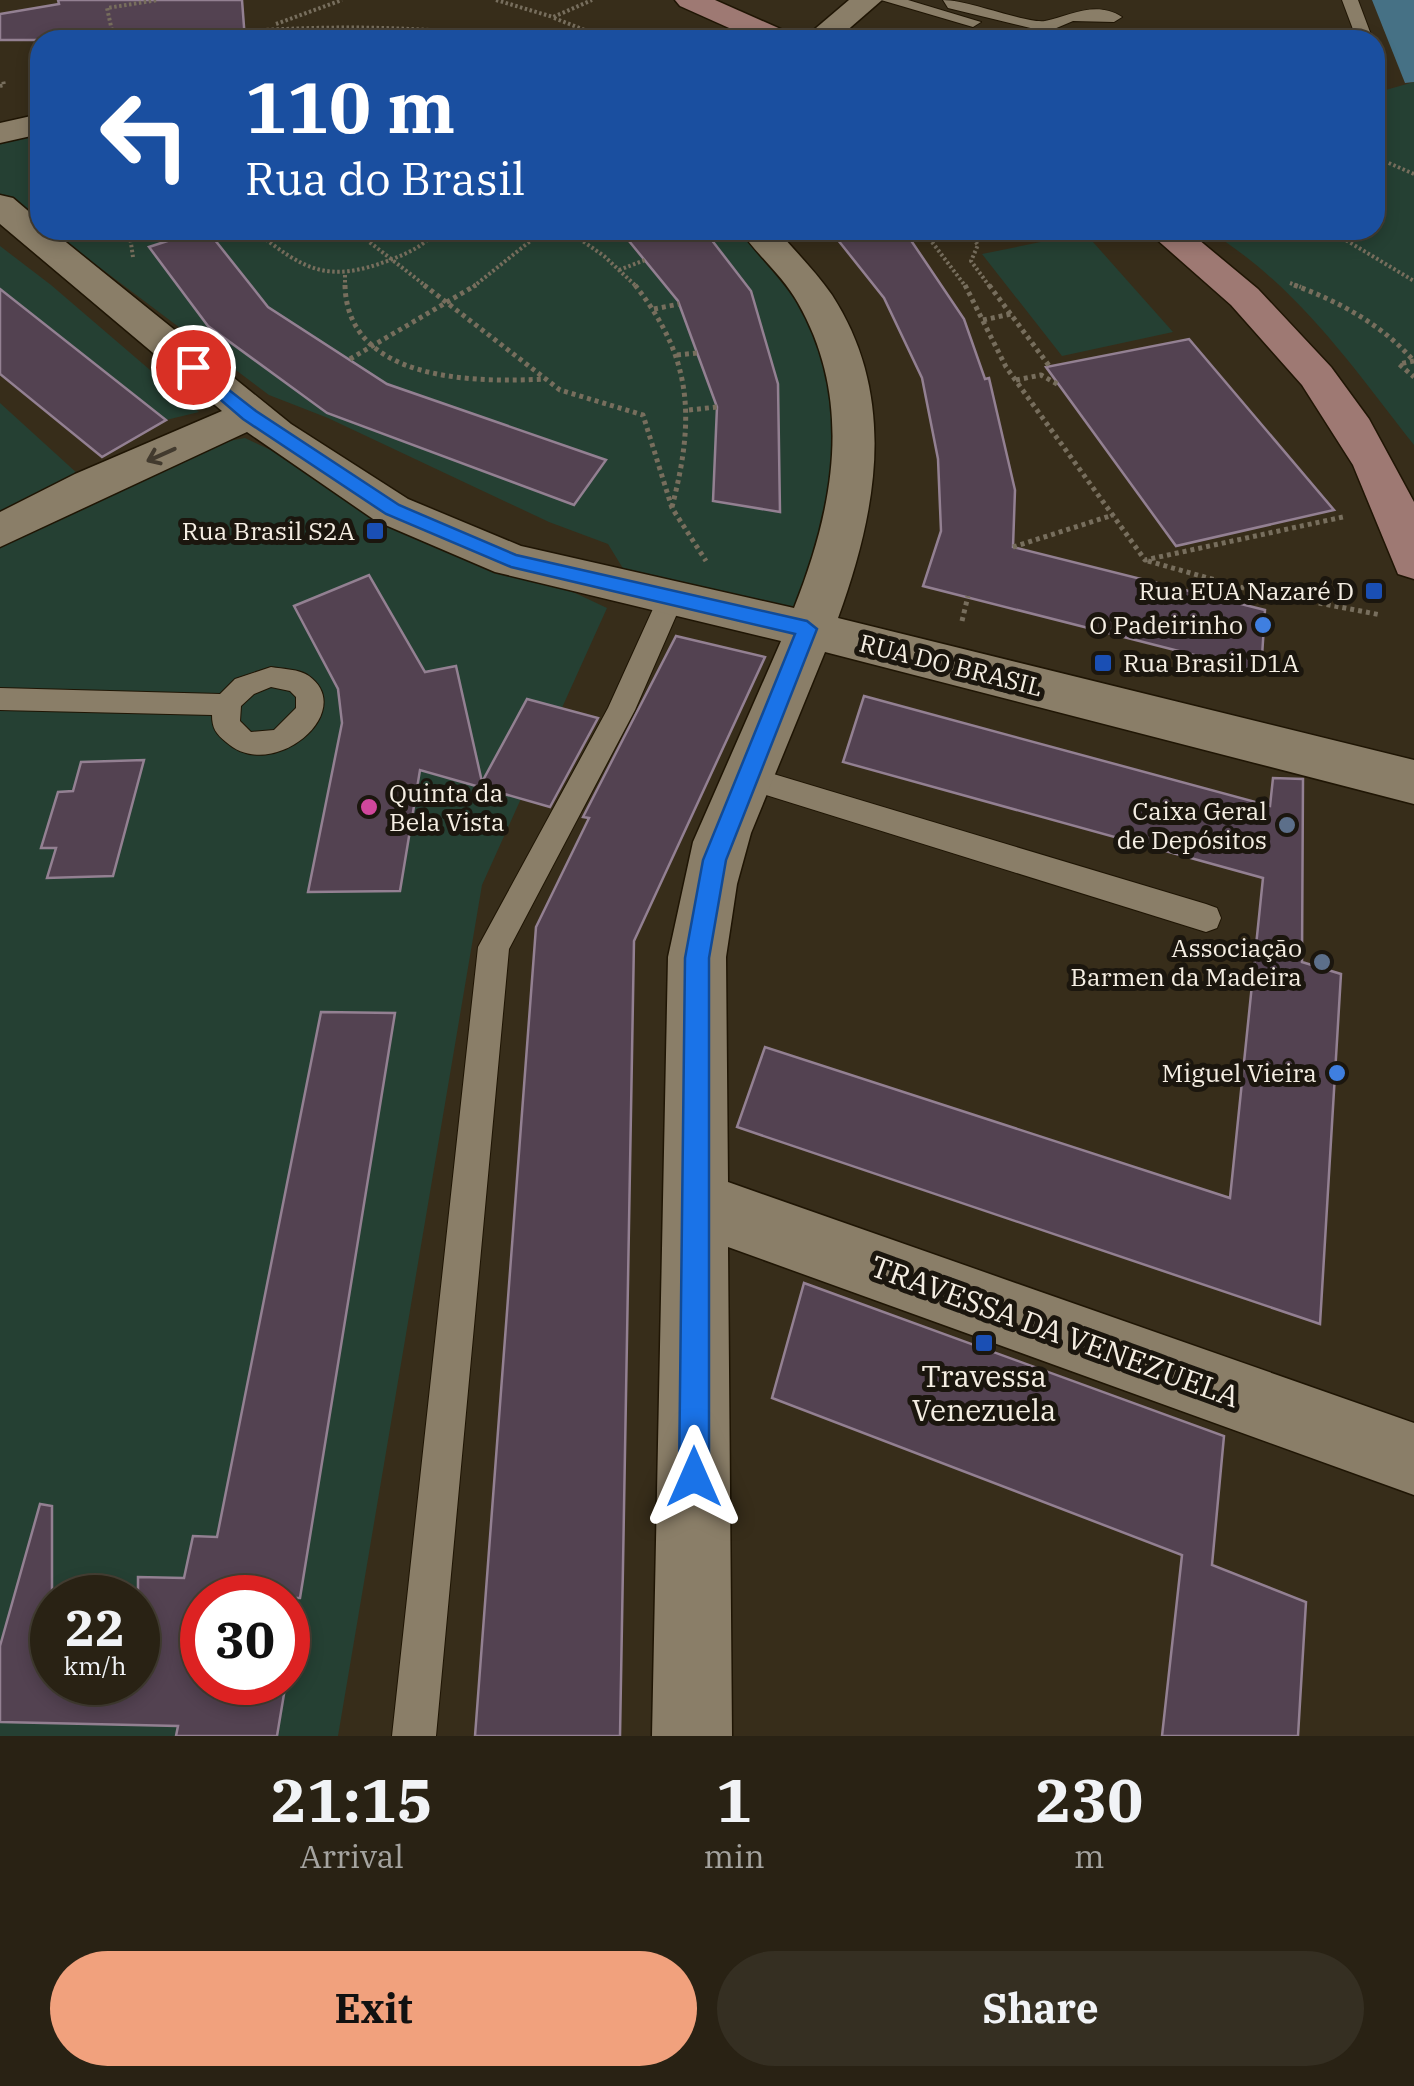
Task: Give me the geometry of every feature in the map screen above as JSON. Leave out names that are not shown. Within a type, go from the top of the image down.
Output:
[{"type":"street","points":[[690,0],[758,30]]},
{"type":"street","points":[[830,30],[867,0]]},
{"type":"street","points":[[0,133],[30,126]]},
{"type":"street","name":"RUA DO BRASIL","points":[[0,206],[30,231]]},
{"type":"street","name":"RUA DO BRASIL","points":[[41,240],[250,415],[392,510],[511,560],[807,629],[1414,782]]},
{"type":"street","points":[[692,1736],[697,958],[714,860],[845,534],[859,436],[850,378],[835,334],[799,274],[767,240]]},
{"type":"street","points":[[1176,240],[1246,296],[1290,342],[1358,436],[1403,524],[1414,562]]},
{"type":"street","points":[[0,531],[250,415]]},
{"type":"street","name":"TRAVESSA DA VENEZUELA","points":[[696,1203],[1414,1459]]},
{"type":"lane","points":[[888,0],[1004,30]]},
{"type":"lane","points":[[951,0],[954,6],[1047,27],[1063,16],[1084,13],[1114,17]]},
{"type":"lane","points":[[1350,0],[1361,30]]},
{"type":"lane","points":[[414,1736],[494,946],[621,710],[670,600]]},
{"type":"lane","points":[[0,699],[227,705]]},
{"type":"lane","points":[[747,778],[1206,918]]},
{"type":"path","points":[[112,30],[107,8],[158,0]]},
{"type":"path","points":[[227,30],[296,20],[342,0]]},
{"type":"path","points":[[496,0],[585,30]]},
{"type":"path","points":[[553,17],[592,0]]},
{"type":"path","points":[[256,30],[398,26],[434,30]]},
{"type":"path","points":[[1385,161],[1414,174]]},
{"type":"path","points":[[131,240],[133,256]]},
{"type":"path","points":[[267,240],[301,266],[319,274],[345,275],[390,260],[429,240]]},
{"type":"path","points":[[366,240],[560,390],[643,415],[672,508],[706,561]]},
{"type":"path","points":[[350,360],[484,280],[532,240]]},
{"type":"path","points":[[583,240],[619,270],[654,309],[677,356],[690,442],[672,508]]},
{"type":"path","points":[[931,240],[960,274],[1016,380],[1145,560],[1247,589],[1381,615]]},
{"type":"path","points":[[974,240],[978,245],[971,261],[1050,366]]},
{"type":"path","points":[[1346,240],[1414,281]]},
{"type":"path","points":[[619,270],[644,260]]},
{"type":"path","points":[[345,275],[344,313],[350,325],[398,361],[434,374],[476,381],[546,379]]},
{"type":"path","points":[[1277,278],[1366,318],[1395,337],[1414,361],[1400,364],[1414,377]]},
{"type":"path","points":[[654,309],[679,304]]},
{"type":"path","points":[[982,320],[1012,314]]},
{"type":"path","points":[[677,356],[697,353]]},
{"type":"path","points":[[1016,380],[1041,375],[1059,385]]},
{"type":"path","points":[[688,410],[717,408]]},
{"type":"path","points":[[1013,547],[1113,515]]},
{"type":"path","points":[[1145,560],[1343,516]]},
{"type":"path","points":[[962,622],[968,596]]},
{"type":"green space","points":[[1414,82],[1414,445],[1295,300],[1222,240],[1385,240],[1385,90]]},
{"type":"green space","points":[[30,128],[30,216],[0,196],[0,134]]},
{"type":"green space","points":[[63,240],[173,240],[150,248],[208,327],[334,416],[574,504],[605,460],[387,384],[268,307],[215,240],[626,240],[678,301],[717,407],[713,501],[780,512],[778,384],[751,291],[712,240],[764,240],[849,378],[807,629],[638,593],[608,544],[549,522],[328,418],[269,395]]},
{"type":"green space","points":[[1051,240],[1091,240],[1173,332],[1062,356],[982,254]]},
{"type":"green space","points":[[0,246],[199,412],[166,420],[0,289]]},
{"type":"green space","points":[[0,403],[90,485],[0,531]]},
{"type":"green space","points":[[245,438],[607,608],[482,885],[338,1736],[0,1736],[0,543],[212,444]]},
{"type":"water","points":[[1372,0],[1414,0],[1414,82],[1405,83]]},
{"type":"building","points":[[58,0],[242,0],[244,30],[30,30],[30,40],[0,40],[0,14],[59,4]]},
{"type":"building","points":[[170,240],[215,240],[268,307],[387,384],[606,460],[574,505],[327,413],[208,326],[149,247]]},
{"type":"building","points":[[628,240],[712,240],[751,291],[778,384],[780,512],[713,501],[717,407],[678,301]]},
{"type":"building","points":[[838,240],[911,240],[964,319],[985,379],[989,378],[1015,490],[1013,547],[1265,610],[1261,672],[923,586],[941,531],[938,459],[922,378],[884,298]]},
{"type":"building","points":[[0,289],[166,420],[102,457],[0,374]]},
{"type":"building","points":[[1189,339],[1334,510],[1176,546],[1046,367]]},
{"type":"building","name":"Quinta da Bela Vista","points":[[369,575],[425,672],[456,666],[482,782],[527,699],[598,718],[550,807],[420,770],[400,891],[308,892],[342,723],[338,689],[294,606]]},
{"type":"building","points":[[676,636],[765,657],[634,941],[620,1736],[475,1736],[536,927],[589,818],[583,817]]},
{"type":"building","points":[[864,696],[1270,806],[1273,778],[1303,779],[1302,962],[1341,974],[1320,1324],[737,1127],[765,1047],[1230,1198],[1263,878],[843,762]]},
{"type":"building","points":[[144,760],[113,876],[47,878],[56,848],[41,848],[58,792],[73,791],[81,762]]},
{"type":"building","points":[[321,1012],[395,1013],[304,1575],[185,1575],[193,1536],[217,1537]]},
{"type":"building","points":[[804,1283],[1224,1436],[1212,1565],[1306,1602],[1298,1736],[1162,1736],[1182,1555],[772,1398]]},
{"type":"building","points":[[40,1504],[52,1506],[52,1575],[30,1575],[30,1705],[160,1705],[160,1577],[180,1578],[180,1705],[282,1705],[277,1736],[176,1736],[178,1726],[0,1722],[0,1646]]},
{"type":"place","name":"Rua Brasil S2A","points":[[375,531]]},
{"type":"place","name":"Rua EUA Nazaré D","points":[[1374,591]]},
{"type":"place","name":"O Padeirinho","points":[[1263,625]]},
{"type":"place","name":"Rua Brasil D1A","points":[[1103,663]]},
{"type":"place","name":"Quinta da Bela Vista","points":[[369,807]]},
{"type":"place","name":"Caixa Geral de Depósitos","points":[[1287,825]]},
{"type":"place","name":"Associação Barmen da Madeira","points":[[1322,962]]},
{"type":"place","name":"Miguel Vieira","points":[[1337,1073]]},
{"type":"place","name":"Travessa Venezuela","points":[[984,1343]]},
{"type":"route","points":[[193,367],[276,434],[392,510],[511,560],[582,580],[807,629],[714,860],[697,958],[694,1477]]}]
